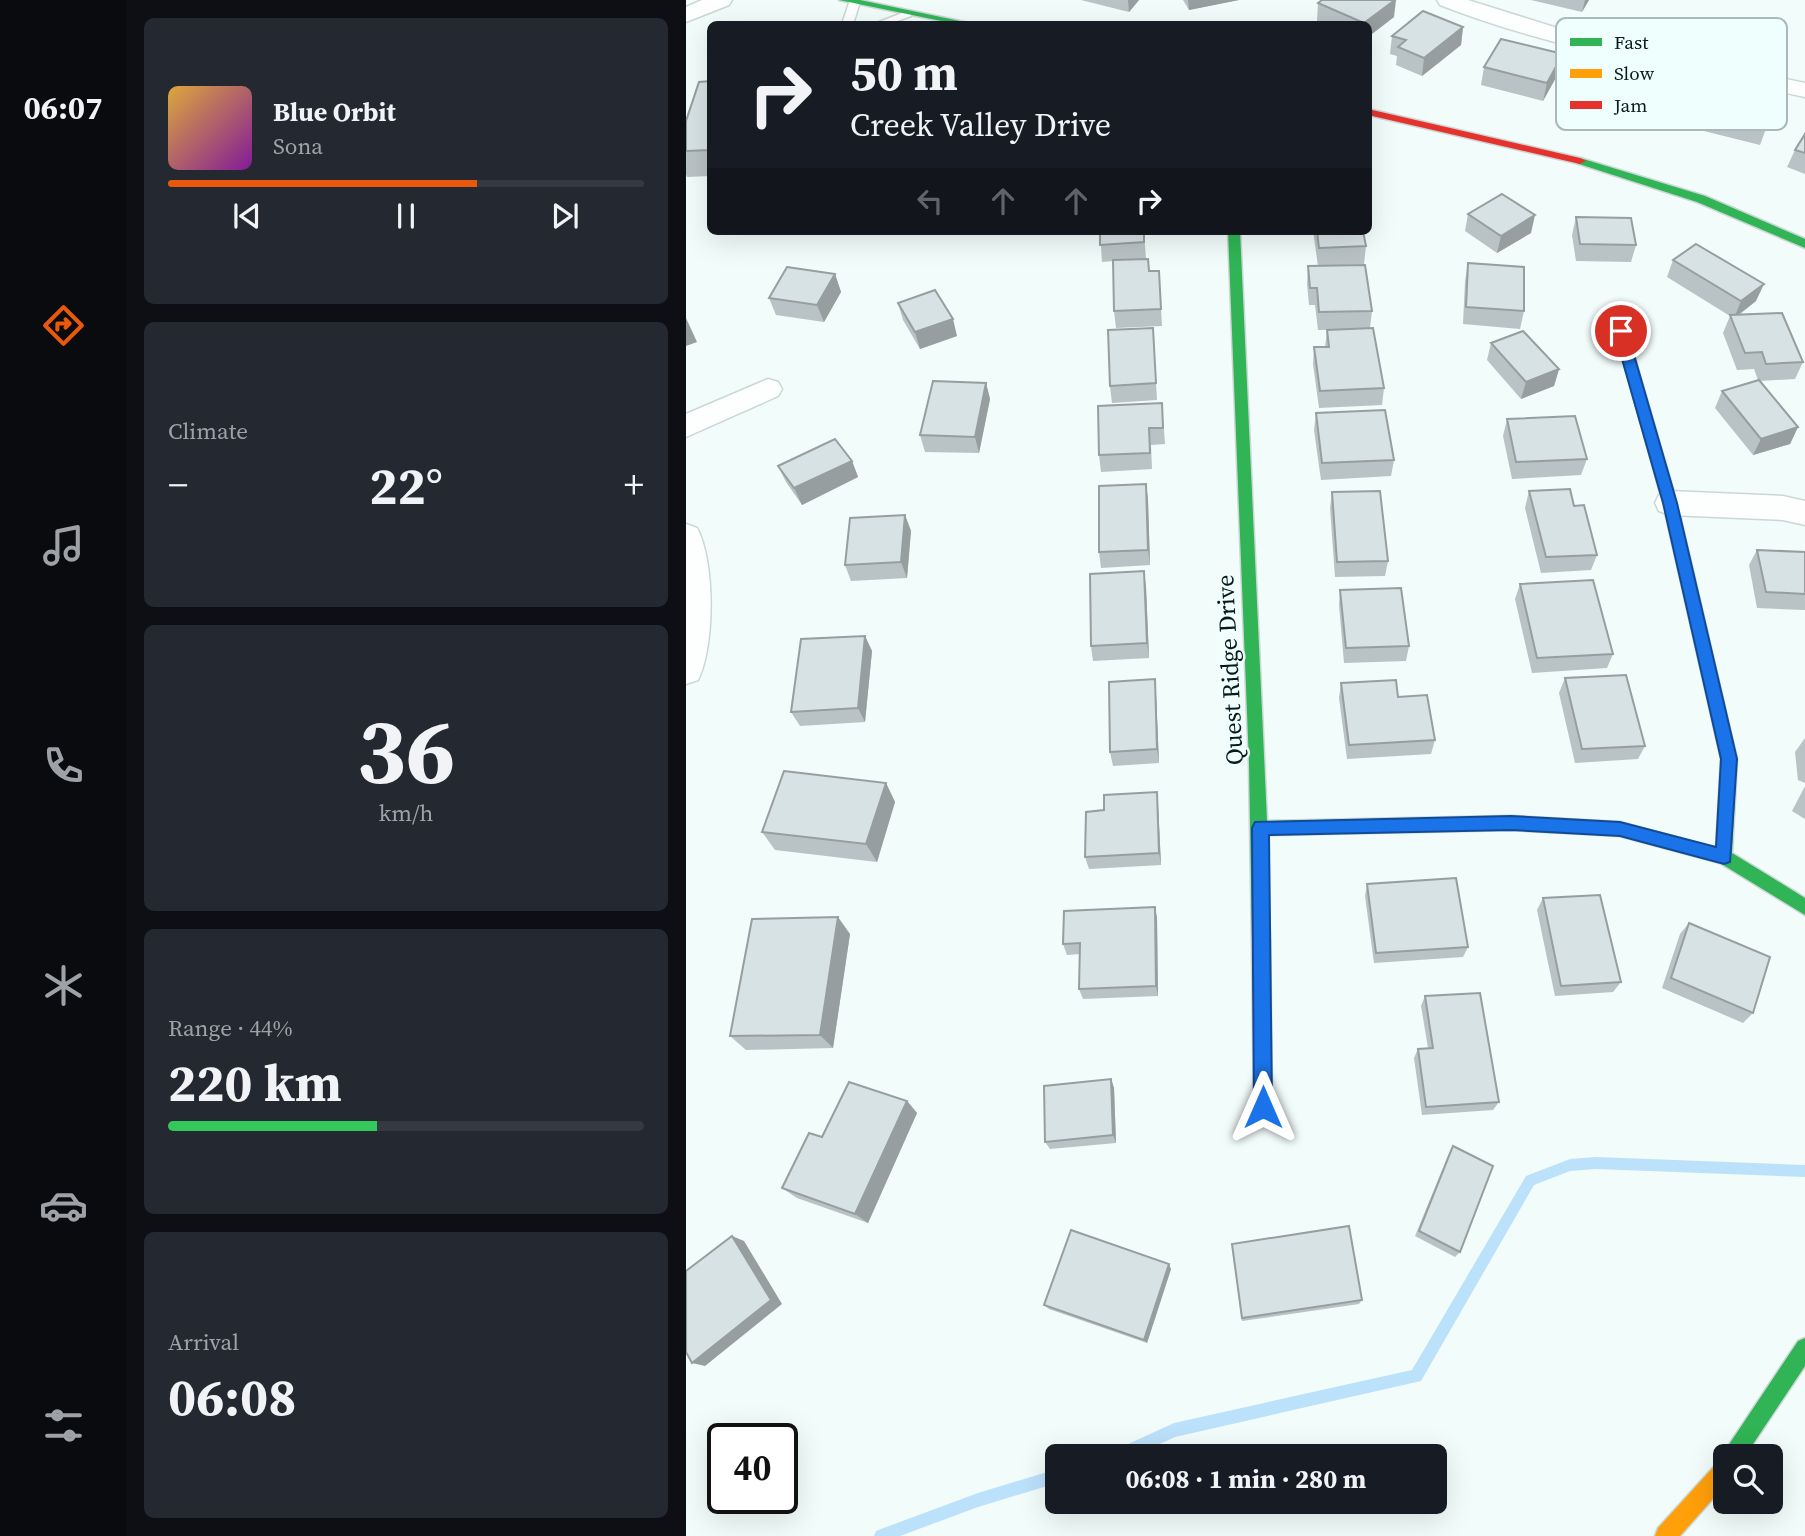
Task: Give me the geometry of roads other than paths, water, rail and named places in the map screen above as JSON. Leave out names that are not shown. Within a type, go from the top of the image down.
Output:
[{"type":"main road","points":[[849,1],[950,21]]},
{"type":"main road","points":[[1372,113],[1500,141],[1677,189],[1805,244]]},
{"type":"main road","name":"Quest Ridge Drive","points":[[1234,235],[1237,358],[1260,828],[1263,1107]]},
{"type":"main road","points":[[1621,331],[1670,503],[1729,759],[1724,857]]},
{"type":"main road","points":[[1260,828],[1511,823],[1620,829],[1724,857],[1805,907]]},
{"type":"main road","points":[[1741,1444],[1805,1348]]},
{"type":"main road","points":[[1666,1536],[1713,1483]]},
{"type":"street","points":[[686,15],[721,0]]},
{"type":"street","points":[[1448,0],[1508,24],[1556,36]]},
{"type":"street","points":[[1787,86],[1805,90]]},
{"type":"street","points":[[686,426],[768,389]]},
{"type":"street","points":[[1670,503],[1783,508],[1805,513]]},
{"type":"street","points":[[686,536],[695,578],[690,656],[686,670]]},
{"type":"lane","points":[[847,21],[849,1]]},
{"type":"lane","points":[[888,21],[907,14]]},
{"type":"waterway","points":[[1144,1444],[1174,1430],[1416,1376],[1530,1180],[1570,1165],[1596,1163],[1805,1171]]},
{"type":"waterway","points":[[881,1536],[978,1500],[1045,1480]]}]
